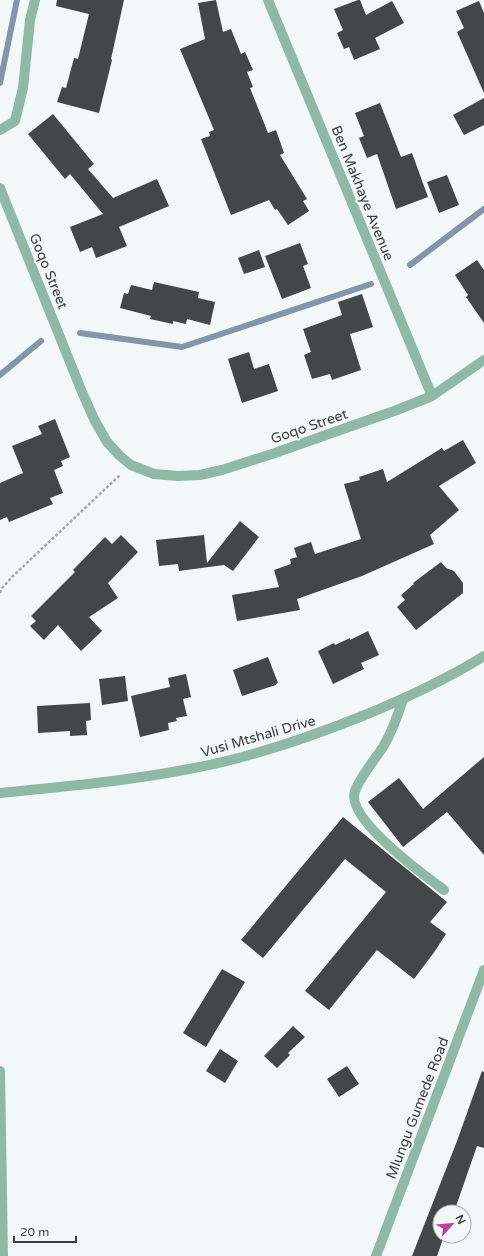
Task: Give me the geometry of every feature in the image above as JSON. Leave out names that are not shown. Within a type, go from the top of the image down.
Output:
[{"type":"street","points":[[0,130],[15,121],[23,88],[30,20],[35,0]]},
{"type":"street","name":"Ben Makhaye Avenue","points":[[268,0],[432,396]]},
{"type":"street","name":"Goqo Street","points":[[0,188],[94,419],[107,442],[120,456],[131,465],[154,474],[178,476],[200,475],[222,470],[272,454],[397,410],[432,396],[484,360]]},
{"type":"street","name":"Vusi Mtshali Drive","points":[[0,793],[111,782],[189,769],[254,754],[327,731],[403,699],[436,683],[484,656]]},
{"type":"street","points":[[403,699],[396,722],[384,745],[354,792],[354,802],[359,813],[388,846],[444,890]]},
{"type":"street","name":"Mlungu Gumede Road","points":[[376,1256],[484,970]]},
{"type":"street","points":[[0,1071],[3,1256]]},
{"type":"path","points":[[0,593],[2,588],[13,576],[131,465]]},
{"type":"building","points":[[57,0],[124,0],[112,60],[99,113],[57,102],[62,87],[66,88],[74,58],[78,59],[89,14],[56,6]]},
{"type":"building","points":[[216,0],[223,32],[231,29],[241,54],[245,52],[253,70],[247,72],[253,87],[250,88],[268,133],[276,130],[284,153],[280,155],[307,199],[303,201],[309,211],[288,225],[277,209],[275,210],[269,200],[231,215],[201,139],[210,136],[209,132],[214,130],[180,49],[205,39],[198,3]]},
{"type":"building","points":[[360,0],[366,15],[392,1],[404,23],[375,38],[380,49],[354,60],[349,47],[344,49],[337,33],[343,30],[334,9]]},
{"type":"building","points":[[479,1],[484,13],[484,93],[457,32],[464,28],[456,11]]},
{"type":"building","points":[[484,98],[484,125],[464,135],[453,115]]},
{"type":"building","points":[[380,103],[401,157],[412,153],[428,197],[396,209],[377,154],[367,158],[359,138],[364,136],[355,113]]},
{"type":"building","points":[[53,114],[94,164],[88,169],[113,198],[157,179],[169,206],[119,227],[127,246],[96,258],[92,247],[80,252],[70,227],[103,214],[70,174],[65,179],[28,134]]},
{"type":"building","points":[[447,175],[459,205],[439,213],[427,182]]},
{"type":"building","points":[[300,243],[308,264],[303,266],[311,288],[282,299],[265,256]]},
{"type":"building","points":[[259,250],[265,267],[244,274],[238,258]]},
{"type":"building","points":[[477,260],[484,270],[484,323],[466,297],[468,295],[455,275]]},
{"type":"building","points":[[154,282],[199,292],[198,298],[215,302],[210,325],[187,319],[186,324],[173,321],[173,324],[150,319],[151,316],[120,308],[124,293],[128,294],[131,285],[152,290]]},
{"type":"building","points":[[362,294],[373,327],[350,334],[361,370],[332,380],[330,374],[312,379],[304,355],[311,352],[303,329],[342,315],[338,302]]},
{"type":"building","points":[[249,352],[254,369],[269,364],[278,391],[242,403],[228,359]]},
{"type":"building","points":[[55,419],[70,457],[61,461],[63,466],[54,470],[63,493],[50,498],[53,504],[9,522],[7,517],[0,520],[0,483],[23,473],[12,446],[42,434],[38,426]]},
{"type":"building","points":[[463,440],[476,463],[439,486],[459,510],[430,535],[434,544],[362,576],[297,599],[300,610],[237,621],[232,595],[279,587],[274,570],[291,564],[290,559],[297,557],[294,548],[311,542],[315,554],[361,539],[344,484],[360,480],[359,477],[383,469],[387,482],[442,448],[444,451]]},
{"type":"building","points":[[240,521],[259,537],[233,571],[224,565],[179,571],[178,564],[159,566],[156,540],[204,535],[207,563]]},
{"type":"building","points":[[121,535],[138,552],[108,583],[118,598],[89,617],[102,631],[81,651],[58,625],[44,640],[30,626],[36,621],[31,616],[75,572],[73,570],[105,537],[112,544]]},
{"type":"building","points":[[441,562],[446,568],[454,571],[463,583],[463,593],[416,630],[397,607],[405,600],[401,595],[414,584],[413,583]]},
{"type":"building","points":[[368,631],[379,655],[361,663],[364,669],[333,684],[318,651],[334,643],[335,645],[350,638],[350,640]]},
{"type":"building","points":[[268,657],[278,683],[276,685],[242,696],[233,670]]},
{"type":"building","points":[[186,674],[191,697],[183,699],[187,716],[176,718],[177,721],[168,723],[169,730],[140,737],[131,696],[170,687],[168,678]]},
{"type":"building","points":[[125,676],[128,701],[102,705],[99,679]]},
{"type":"building","points":[[90,703],[91,720],[86,721],[87,735],[70,736],[70,731],[38,733],[37,706]]},
{"type":"building","points":[[484,757],[484,855],[447,812],[403,847],[368,802],[399,778],[423,809]]},
{"type":"building","points":[[343,817],[447,902],[430,922],[446,934],[414,979],[377,950],[329,1010],[305,991],[386,892],[345,859],[263,958],[241,940]]},
{"type":"building","points":[[222,969],[245,982],[206,1047],[183,1033]]},
{"type":"building","points":[[293,1026],[305,1037],[288,1053],[290,1055],[277,1068],[264,1056]]},
{"type":"building","points":[[220,1049],[238,1061],[225,1083],[206,1071]]},
{"type":"building","points":[[347,1066],[359,1084],[339,1097],[327,1079]]},
{"type":"building","points":[[482,1071],[484,1072],[484,1148],[477,1146],[457,1204],[432,1204]]},
{"type":"building","points":[[432,1205],[432,1244],[441,1244],[437,1256],[412,1256]]},
{"type":"waterway","points":[[0,83],[17,0]]},
{"type":"waterway","points":[[410,265],[484,209]]},
{"type":"waterway","points":[[80,333],[182,347],[371,284]]},
{"type":"waterway","points":[[0,375],[41,341]]}]
